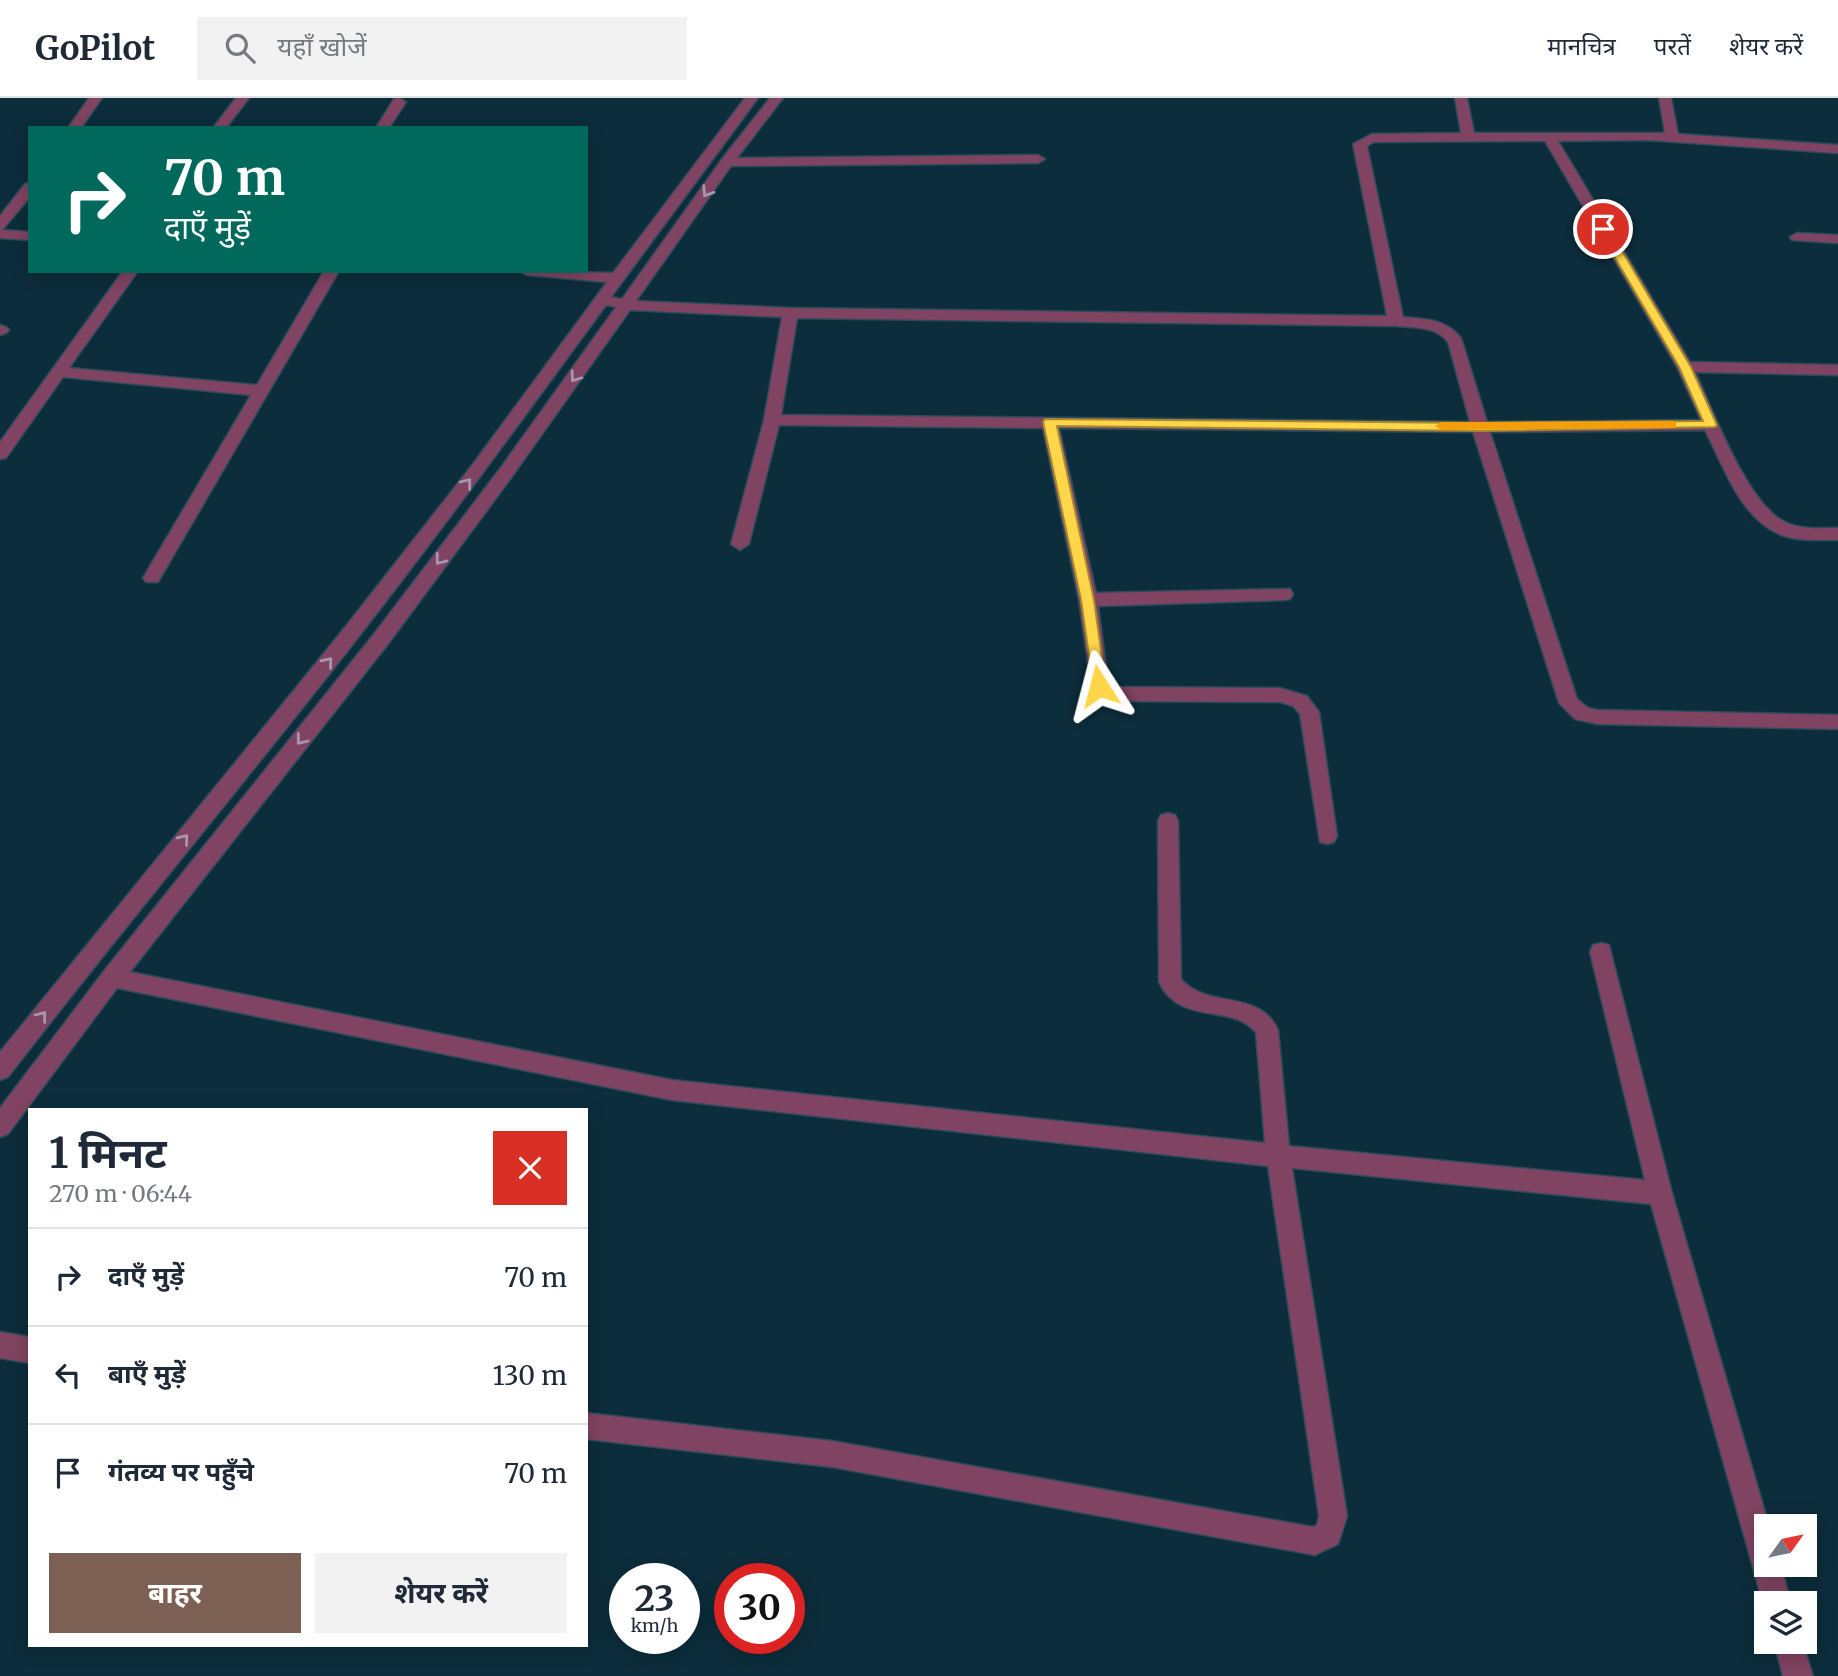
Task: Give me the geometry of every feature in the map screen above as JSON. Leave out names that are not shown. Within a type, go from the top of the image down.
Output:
[{"type":"street","points":[[75,126],[96,98]]},
{"type":"street","points":[[221,126],[243,98]]},
{"type":"street","points":[[0,1070],[80,967],[353,631],[752,98]]},
{"type":"street","points":[[0,1126],[112,978],[381,639],[628,305],[727,162],[777,98]]},
{"type":"street","points":[[1461,98],[1468,136]]},
{"type":"street","points":[[1665,98],[1672,137]]},
{"type":"street","points":[[383,126],[399,102]]},
{"type":"street","points":[[1549,136],[1685,367],[1711,425],[1755,508],[1767,521],[1790,532],[1838,534]]},
{"type":"street","points":[[1396,321],[1360,144],[1372,138],[1672,137],[1838,149]]},
{"type":"street","points":[[727,162],[1038,159]]},
{"type":"street","points":[[0,226],[28,190]]},
{"type":"street","points":[[0,234],[28,236]]},
{"type":"street","points":[[1797,237],[1838,239]]},
{"type":"street","points":[[0,454],[130,273]]},
{"type":"street","points":[[152,578],[331,273]]},
{"type":"street","points":[[553,273],[618,278]]},
{"type":"street","points":[[603,300],[628,305],[790,313],[1396,321],[1434,325],[1452,335],[1569,703],[1575,710],[1597,717],[1838,722]]},
{"type":"street","points":[[740,544],[772,420],[790,313]]},
{"type":"street","points":[[1685,367],[1838,370]]},
{"type":"street","points":[[57,372],[263,391]]},
{"type":"street","points":[[772,420],[1480,427],[1711,425]]},
{"type":"street","points":[[1050,422],[1088,600],[1097,679],[1104,692],[1280,695],[1300,701],[1309,712],[1327,836]]},
{"type":"street","points":[[1088,600],[1283,594]]},
{"type":"street","points":[[588,1426],[832,1454],[1315,1541],[1328,1534],[1333,1516],[1278,1156],[1266,1030],[1254,1015],[1183,998],[1170,982],[1168,821]]},
{"type":"street","points":[[1601,953],[1660,1193],[1754,1522]]},
{"type":"street","points":[[112,978],[672,1090],[1278,1156],[1660,1193]]},
{"type":"street","points":[[0,1345],[28,1350]]},
{"type":"street","points":[[1792,1654],[1798,1676]]},
{"type":"slow traffic","points":[[1441,426],[1672,425]]},
{"type":"route","points":[[1099,686],[1088,600],[1050,422],[1480,427],[1711,425],[1685,367],[1603,229]]}]
